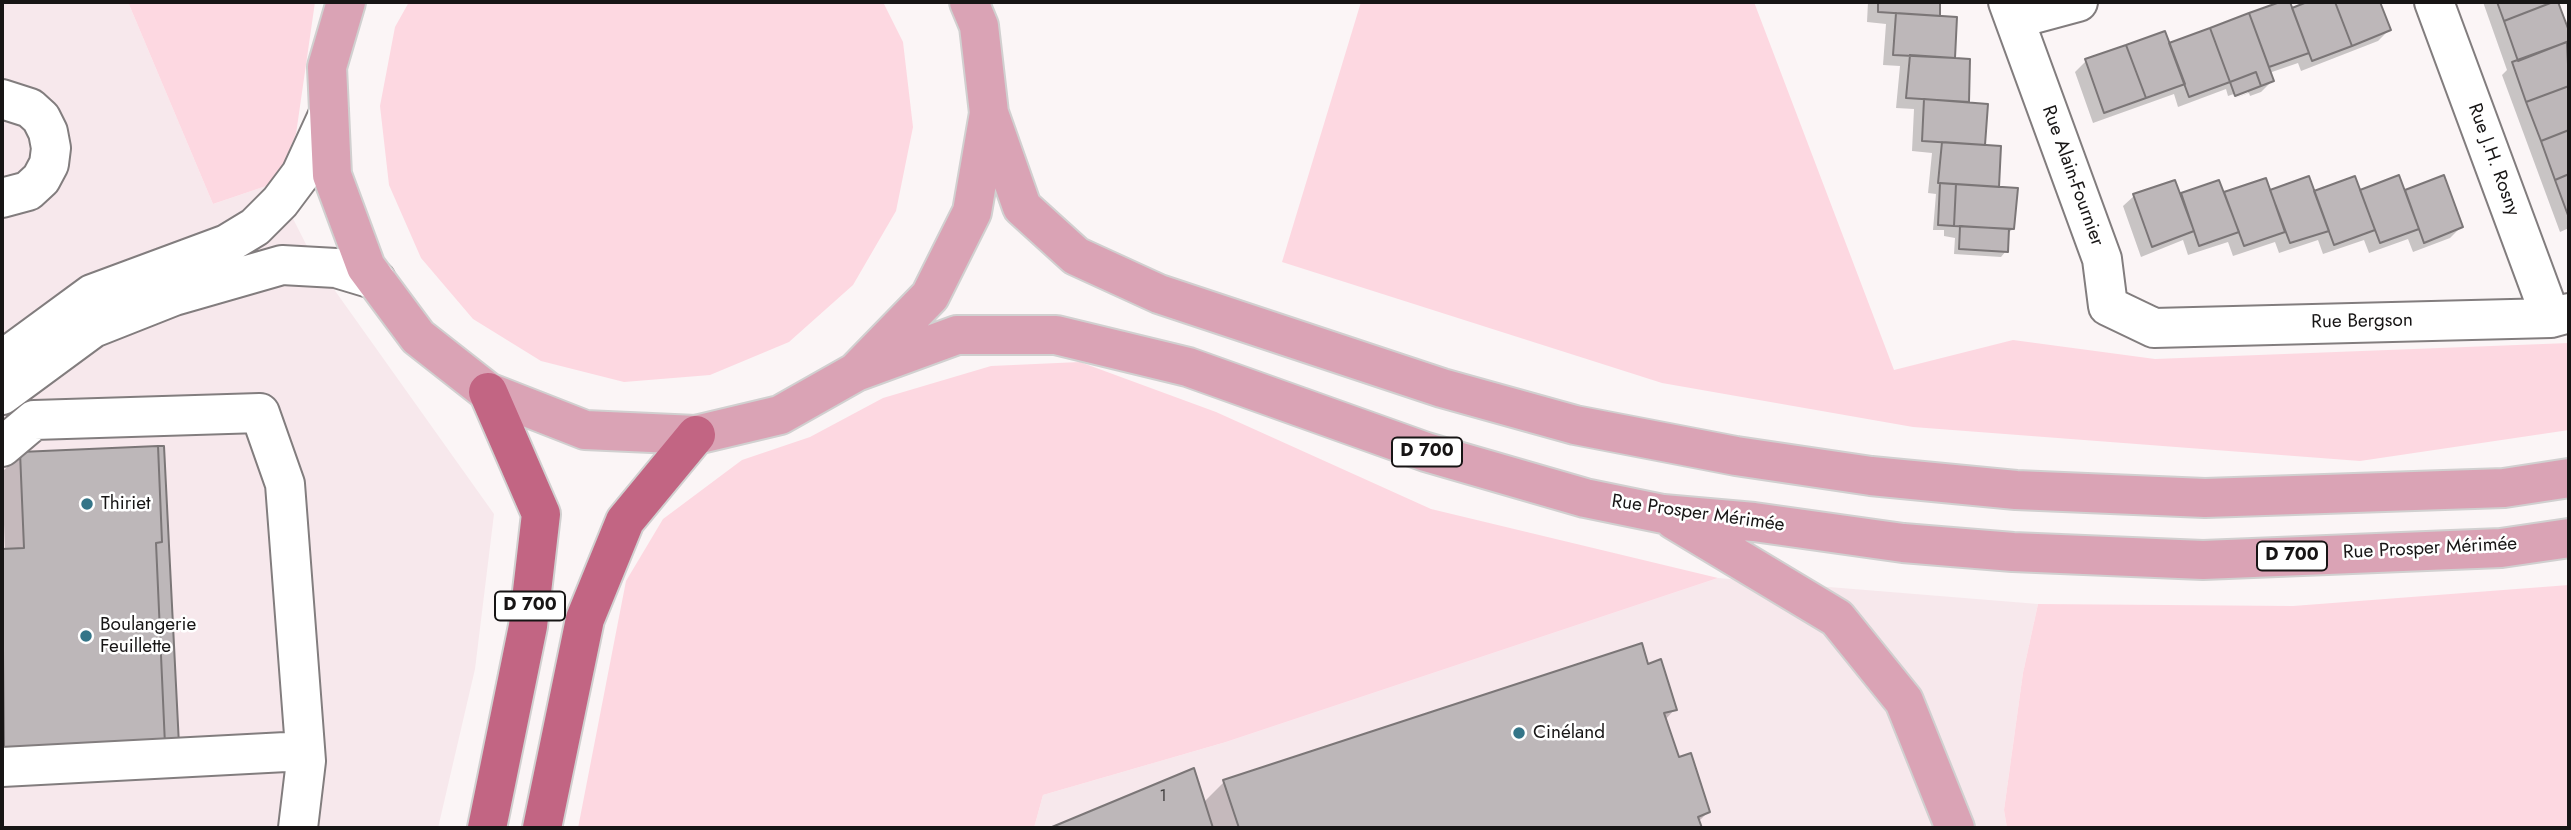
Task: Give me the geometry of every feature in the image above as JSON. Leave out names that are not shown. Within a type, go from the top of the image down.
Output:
[{"type":"highway","name":"D 700","points":[[487,828],[528,626],[541,514],[488,392]]},
{"type":"highway","name":"D 700","points":[[542,828],[585,619],[625,520],[696,435]]},
{"type":"main road","points":[[346,2],[327,67],[332,175],[366,267],[418,337],[488,392],[585,430],[696,435],[780,415],[856,372],[930,296],[972,212],[989,113]]},
{"type":"main road","points":[[969,2],[979,26],[989,113],[1022,207],[1076,256],[1159,294],[1442,388],[1575,425],[1735,456],[1830,470],[2016,490],[2205,498],[2504,488],[2569,478]]},
{"type":"main road","name":"Rue Prosper Mérimée","points":[[856,372],[957,335],[1056,335],[1188,367],[1426,452],[1585,498],[1664,514],[1944,546],[2203,560],[2501,548],[2569,538]]},
{"type":"main road","points":[[1664,514],[1744,559],[1837,618],[1904,701],[1955,828]]},
{"type":"street","points":[[2012,10],[2078,2]]},
{"type":"street","name":"Rue J.H. Rosny","points":[[2434,2],[2560,316]]},
{"type":"street","name":"Rue Alain-Fournier","points":[[2012,10],[2102,259],[2108,306],[2154,328]]},
{"type":"street","points":[[2,99],[30,108],[41,118],[48,132],[51,148],[49,164],[41,179],[28,191],[2,198]]},
{"type":"street","points":[[2,360],[92,294],[227,244],[255,227],[280,202],[301,174],[330,113]]},
{"type":"street","points":[[2,395],[93,328],[174,296],[282,265],[336,268],[376,280]]},
{"type":"street","name":"Rue Bergson","points":[[2154,328],[2560,316]]},
{"type":"street","points":[[2,447],[34,420],[260,413],[285,484],[305,751],[299,828]]},
{"type":"street","points":[[2,767],[305,751]]},
{"type":"shaded area","points":[[2,2],[128,2],[213,204],[275,183],[316,264],[494,514],[475,669],[438,828],[2,828]]},
{"type":"shaded area","points":[[128,2],[315,2],[296,134],[275,183],[213,204]]},
{"type":"shaded area","points":[[409,2],[883,2],[903,42],[913,127],[896,211],[853,285],[789,342],[710,375],[624,382],[541,361],[473,319],[421,258],[389,185],[380,106],[395,27]]},
{"type":"shaded area","points":[[1361,2],[1754,2],[1894,370],[2013,340],[2155,359],[2569,343],[2569,430],[2360,461],[1913,427],[1662,383],[1282,262]]},
{"type":"shaded area","points":[[1080,362],[1216,412],[1431,509],[1718,578],[1226,742],[1043,795],[1034,828],[578,828],[626,581],[663,519],[742,460],[810,437],[883,398],[991,366]]},
{"type":"shaded area","points":[[1718,578],[2038,604],[2023,673],[2004,810],[2007,828],[1034,828],[1043,795],[1226,742]]},
{"type":"shaded area","points":[[2569,585],[2569,828],[2007,828],[2004,810],[2023,673],[2038,604],[2293,606]]},
{"type":"building","points":[[1878,2],[1940,2],[1940,16],[1878,12]]},
{"type":"building","points":[[2280,2],[2290,2],[2309,53],[2269,67],[2249,13]]},
{"type":"building","points":[[2307,2],[2335,2],[2352,46],[2312,61],[2292,8]]},
{"type":"building","points":[[2335,2],[2380,2],[2391,30],[2352,46]]},
{"type":"building","points":[[2497,2],[2553,2],[2504,21]]},
{"type":"building","points":[[2558,2],[2569,31],[2569,41],[2518,61],[2504,21]]},
{"type":"building","points":[[1896,13],[1957,17],[1955,58],[1893,55]]},
{"type":"building","points":[[2249,13],[2274,81],[2261,86],[2256,72],[2230,82],[2210,28]]},
{"type":"building","points":[[2210,28],[2230,82],[2189,97],[2169,43]]},
{"type":"building","points":[[2165,31],[2185,84],[2146,98],[2126,45]]},
{"type":"building","points":[[2567,42],[2569,86],[2526,102],[2512,62]]},
{"type":"building","points":[[2126,45],[2146,98],[2104,113],[2085,59]]},
{"type":"building","points":[[1910,55],[1970,59],[1969,102],[1906,98]]},
{"type":"building","points":[[2256,72],[2261,86],[2235,96],[2230,82]]},
{"type":"building","points":[[2569,86],[2569,130],[2541,141],[2526,102]]},
{"type":"building","points":[[1924,99],[1988,104],[1985,145],[1922,141]]},
{"type":"building","points":[[2569,130],[2569,174],[2555,180],[2541,141]]},
{"type":"building","points":[[1942,142],[2001,146],[1999,187],[1938,183]]},
{"type":"building","points":[[2569,174],[2569,218],[2555,180]]},
{"type":"building","points":[[2399,175],[2419,229],[2380,243],[2360,190]]},
{"type":"building","points":[[2444,175],[2463,227],[2424,243],[2405,190]]},
{"type":"building","points":[[2309,176],[2329,231],[2290,243],[2270,190]]},
{"type":"building","points":[[2355,176],[2375,230],[2334,245],[2314,191]]},
{"type":"building","points":[[2266,178],[2285,232],[2244,246],[2224,192]]},
{"type":"building","points":[[2175,180],[2194,231],[2152,247],[2133,194]]},
{"type":"building","points":[[2219,180],[2239,232],[2199,246],[2181,193]]},
{"type":"building","points":[[1940,183],[1956,184],[1954,226],[1938,225]]},
{"type":"building","points":[[1956,184],[2018,188],[2014,229],[1954,226]]},
{"type":"building","points":[[1960,226],[2009,229],[2008,252],[1959,249]]},
{"type":"building","points":[[158,446],[162,542],[156,543],[165,745],[4,752],[2,549],[24,548],[20,452]]},
{"type":"building","points":[[158,446],[164,446],[179,745],[165,745],[156,543],[162,542]]},
{"type":"building","name":"Cinéland","points":[[1642,643],[1648,664],[1661,659],[1677,710],[1664,713],[1679,757],[1691,753],[1710,812],[1698,817],[1702,828],[1239,828],[1223,780]]},
{"type":"building","points":[[1194,768],[1213,828],[1052,827]]},
{"type":"place","name":"Thiriet","points":[[87,504]]},
{"type":"place","name":"Boulangerie Feuillette","points":[[86,636]]},
{"type":"place","name":"Cinéland","points":[[1519,733]]}]
